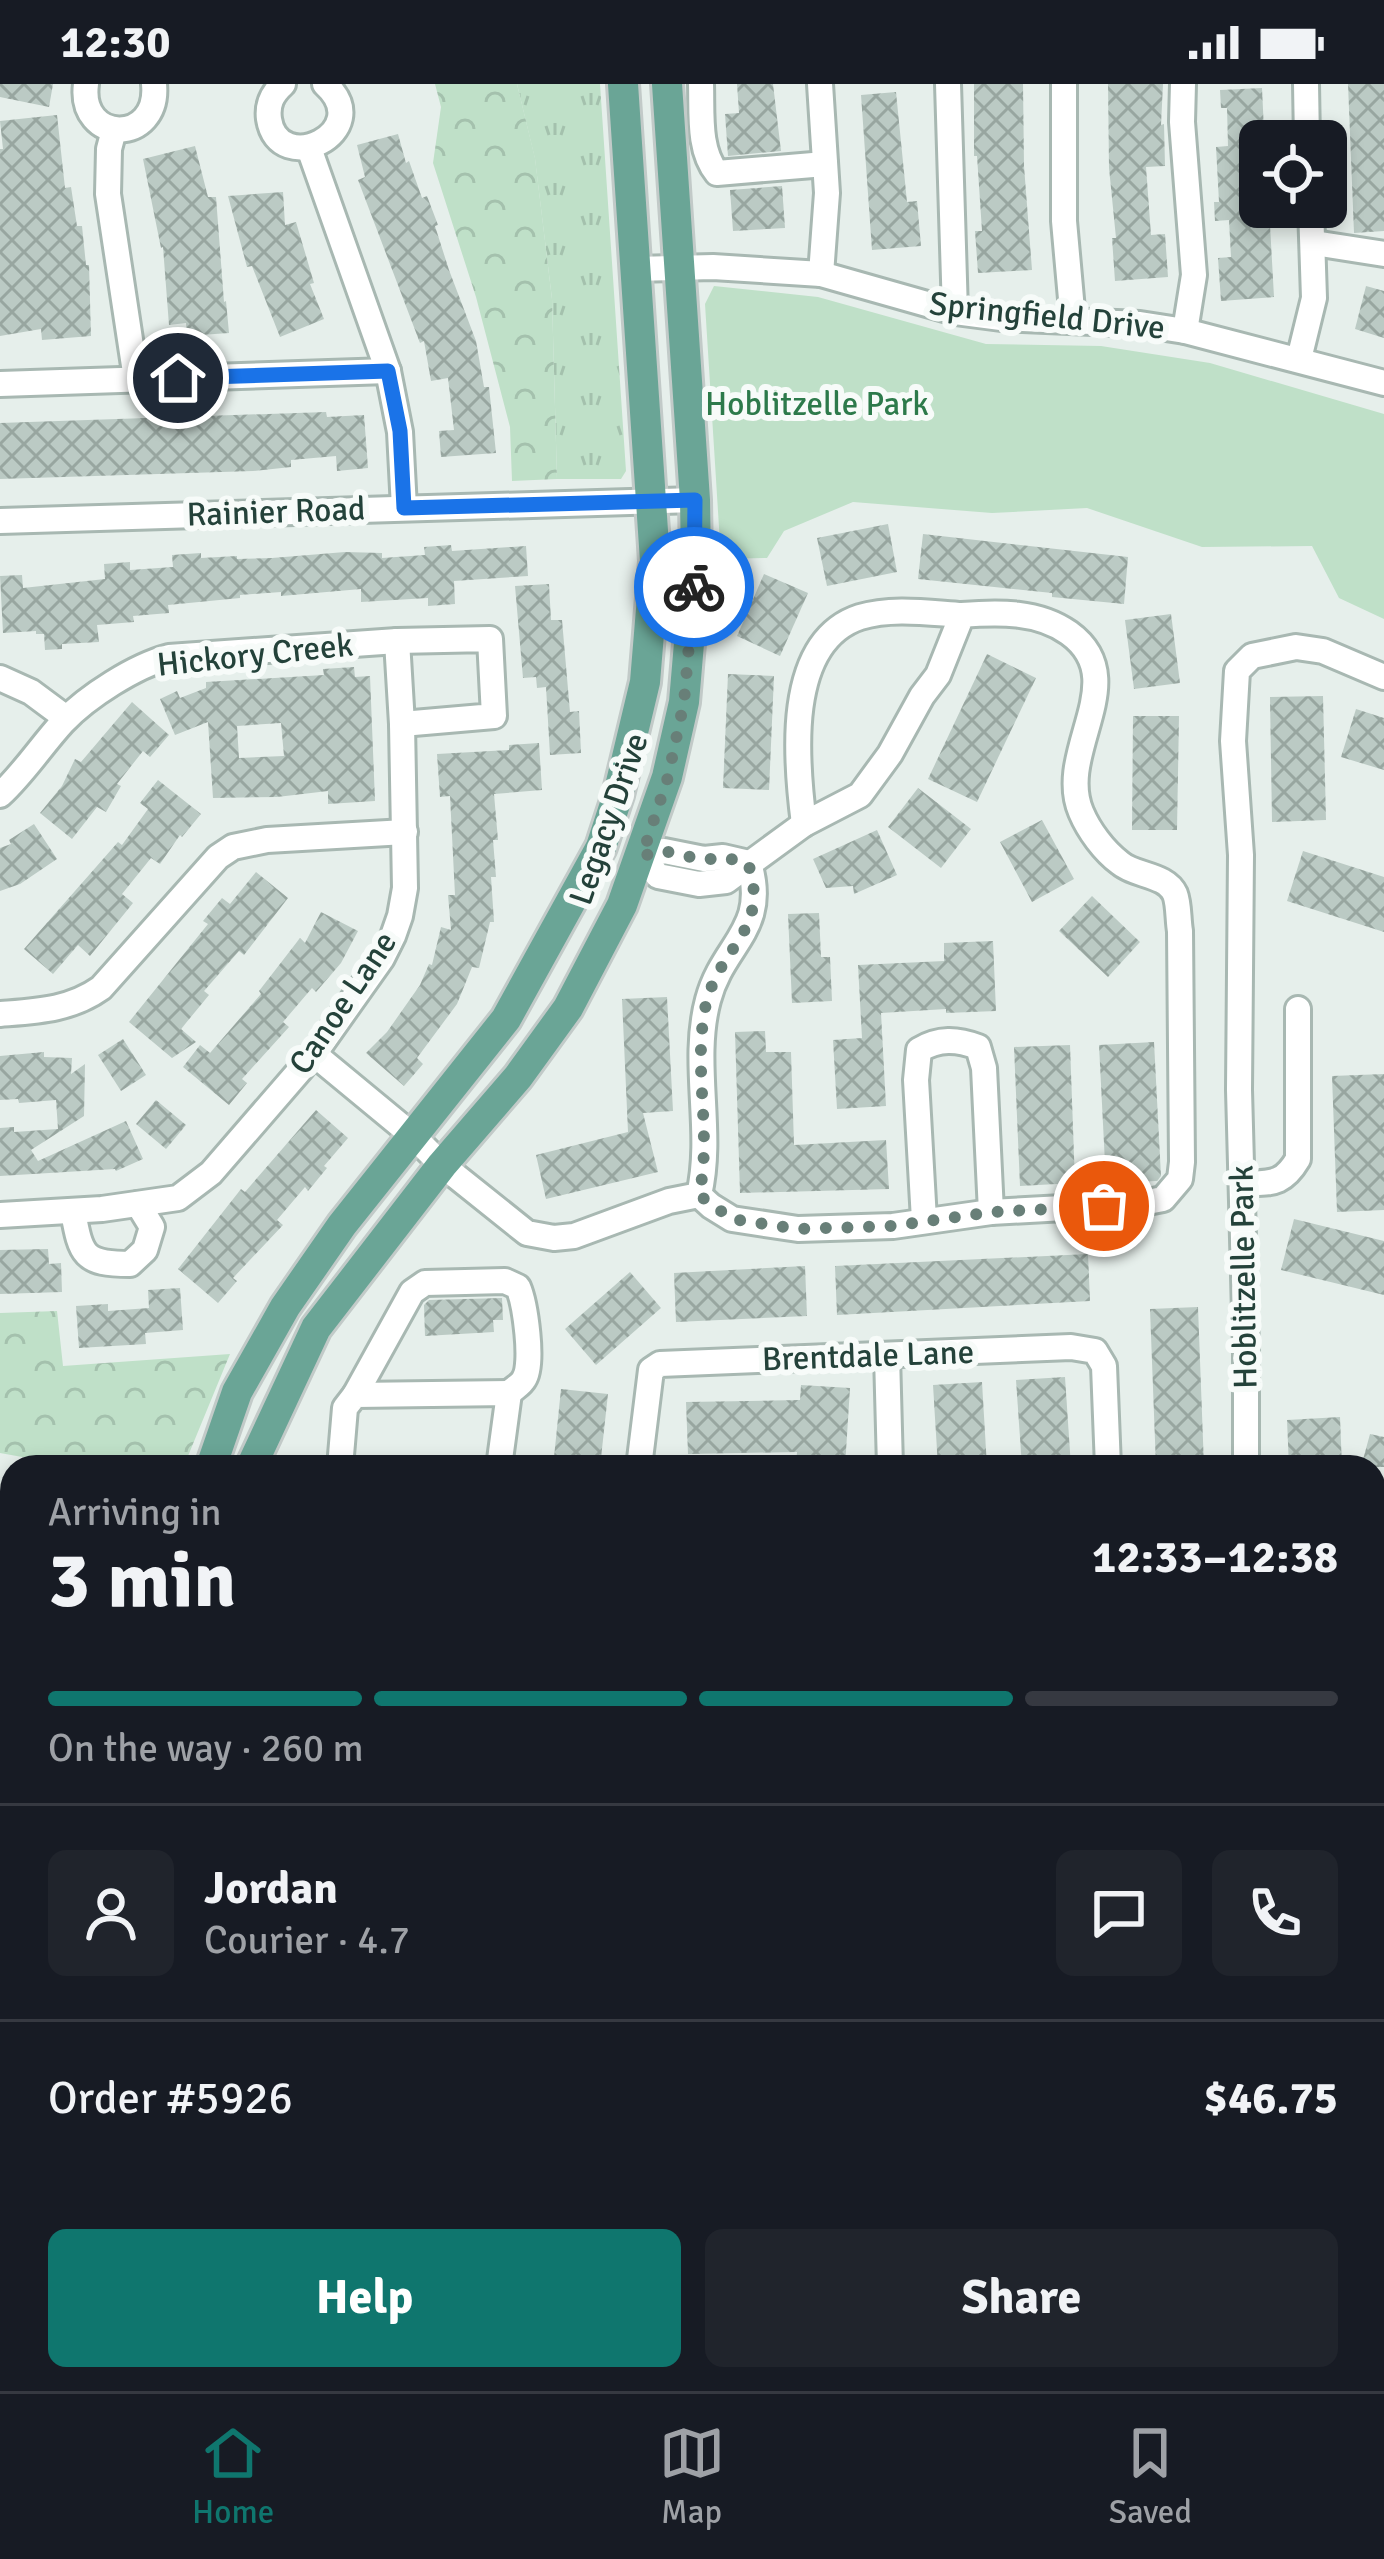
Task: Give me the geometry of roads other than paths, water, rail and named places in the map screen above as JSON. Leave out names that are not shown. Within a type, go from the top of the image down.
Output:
[{"type":"main road","name":"Legacy Drive","points":[[215,1455],[237,1393],[286,1307],[342,1225],[506,1019],[601,847],[618,795],[645,682],[656,561],[623,84]]},
{"type":"main road","name":"Legacy Drive","points":[[257,1455],[316,1328],[568,1008],[622,905],[668,777],[684,702],[696,561],[667,84]]},
{"type":"main road","points":[[601,847],[642,856]]},
{"type":"street","points":[[86,84],[85,103],[91,116],[114,130],[141,123],[155,99],[154,84]]},
{"type":"street","points":[[283,84],[271,99],[272,128],[281,140],[309,148],[323,143],[339,118],[339,103],[325,84]]},
{"type":"street","points":[[701,84],[702,132],[717,173],[825,164]]},
{"type":"street","points":[[820,84],[826,193],[821,274]]},
{"type":"street","points":[[948,84],[955,312]]},
{"type":"street","points":[[1064,84],[1064,221],[1073,321]]},
{"type":"street","points":[[1183,84],[1194,275],[1185,331]]},
{"type":"street","points":[[1306,84],[1306,120]]},
{"type":"street","points":[[114,130],[108,194],[136,379]]},
{"type":"street","points":[[309,148],[388,371],[400,431],[404,508]]},
{"type":"street","points":[[1299,359],[1314,298],[1313,228]]},
{"type":"street","points":[[1314,243],[1384,254]]},
{"type":"street","name":"Springfield Drive","points":[[635,269],[713,267],[821,274],[955,312],[1185,331],[1384,383]]},
{"type":"street","points":[[0,384],[388,371]]},
{"type":"street","name":"Rainier Road","points":[[0,521],[695,500]]},
{"type":"street","name":"Hoblitzelle Park","points":[[699,1195],[732,1219],[798,1229],[892,1226],[992,1212],[1136,1204],[1163,1199],[1180,1179],[1180,931],[1175,895],[1165,883],[1122,866],[1082,815],[1073,788],[1097,685],[1095,663],[1083,643],[1040,618],[1014,614],[919,612],[861,617],[834,630],[814,656],[803,690],[798,777],[804,824]]},
{"type":"street","points":[[642,856],[664,851],[748,863],[804,824],[860,795],[938,675],[962,615]]},
{"type":"street","name":"Hickory Creek","points":[[0,795],[66,718],[148,662],[397,641],[490,639],[494,716],[402,724]]},
{"type":"street","name":"Canoe Lane","points":[[0,1215],[73,1212],[178,1198],[211,1173],[314,1054],[382,958],[400,916],[405,888],[397,641]]},
{"type":"street","name":"Hoblitzelle Park","points":[[1246,1455],[1239,1090],[1241,854],[1233,741],[1237,671],[1252,656],[1296,647],[1323,651],[1384,677]]},
{"type":"street","points":[[0,678],[31,692],[66,718]]},
{"type":"street","points":[[0,1013],[67,1006],[86,999],[232,847],[267,840],[405,832]]},
{"type":"street","points":[[314,1054],[527,1233],[554,1238],[597,1229],[669,1201],[699,1195],[706,1166],[702,1087],[707,1001],[750,923],[755,902],[748,863]]},
{"type":"street","points":[[1242,1184],[1279,1182],[1298,1159],[1298,1010]]},
{"type":"street","points":[[924,1220],[916,1080],[920,1050],[933,1042],[962,1041],[978,1047],[984,1068],[992,1212]]},
{"type":"street","points":[[73,1212],[77,1241],[85,1252],[102,1264],[130,1264],[145,1250],[152,1227],[138,1204]]},
{"type":"street","points":[[341,1455],[345,1408],[412,1292],[425,1283],[505,1281],[518,1287],[524,1302],[528,1368],[525,1379],[509,1393],[355,1395]]},
{"type":"street","name":"Brentdale Lane","points":[[640,1455],[651,1370],[660,1364],[1086,1349],[1096,1351],[1104,1366],[1108,1455]]},
{"type":"street","points":[[887,1355],[890,1455]]},
{"type":"street","points":[[501,1455],[509,1393]]}]
